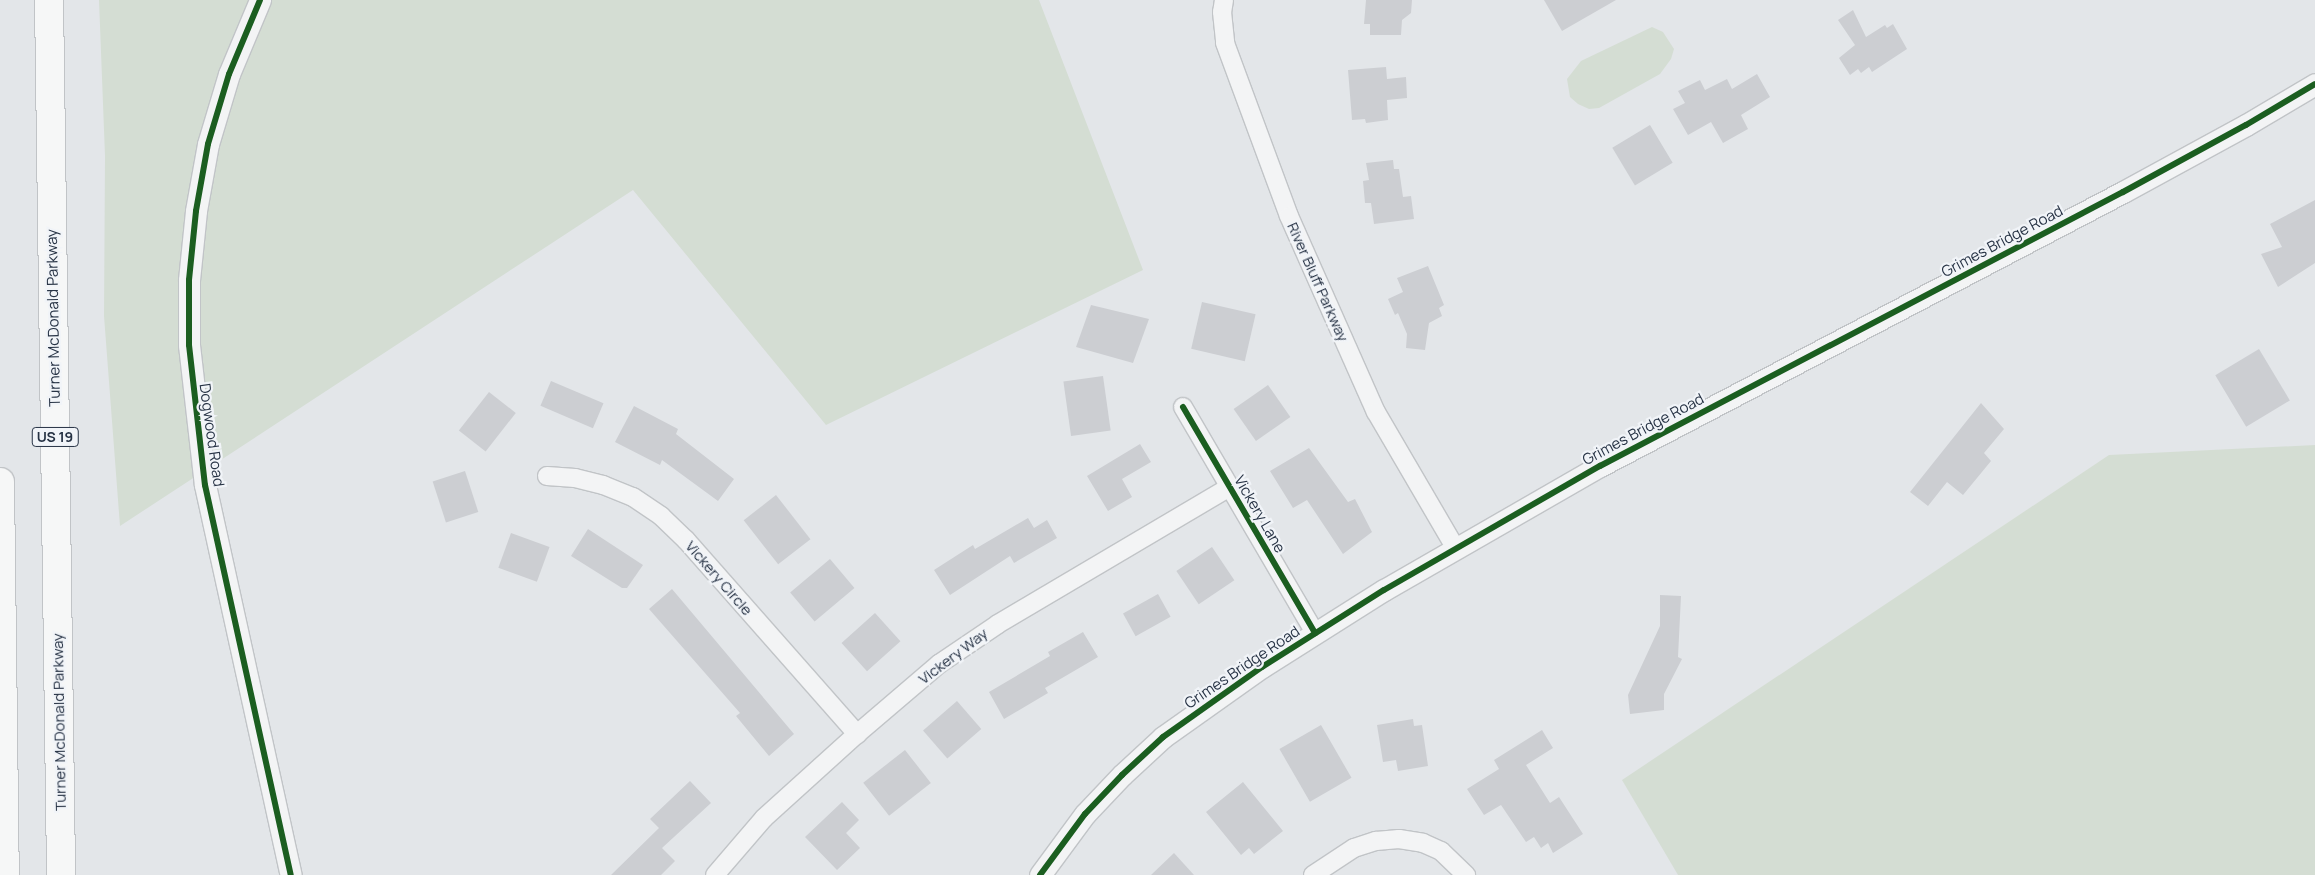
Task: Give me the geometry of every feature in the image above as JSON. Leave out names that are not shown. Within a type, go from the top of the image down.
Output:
[{"type":"highway","name":"Turner McDonald Parkway","points":[[49,0],[61,875]]},
{"type":"highway","points":[[0,482],[5,875]]},
{"type":"street","name":"Dogwood Road","points":[[260,0],[229,74],[208,144],[196,211],[190,270],[189,345],[205,485],[292,875]]},
{"type":"street","name":"River Bluff Parkway","points":[[1224,0],[1222,12],[1225,42],[1289,216],[1376,412],[1455,548]]},
{"type":"street","name":"Grimes Bridge Road","points":[[1040,875],[1085,814],[1122,775],[1163,737],[1210,702],[1315,633],[1455,548],[1608,461],[2129,188],[2246,125],[2315,84]]},
{"type":"street","name":"Vickery Lane","points":[[1183,407],[1315,633]]},
{"type":"street","name":"Vickery Circle","points":[[547,476],[575,478],[603,485],[633,497],[661,516],[686,540],[857,734]]},
{"type":"street","name":"Vickery Way","points":[[715,875],[764,818],[857,734],[939,664],[970,642],[1230,487]]},
{"type":"street","points":[[1313,875],[1354,848],[1376,841],[1399,839],[1423,843],[1441,851],[1466,875]]},
{"type":"shaded area","points":[[99,0],[1039,0],[1143,270],[826,425],[633,190],[120,526],[104,316],[105,156]]},
{"type":"shaded area","points":[[1652,27],[1663,32],[1674,49],[1671,59],[1660,74],[1599,108],[1589,109],[1578,104],[1570,97],[1567,79],[1581,61]]},
{"type":"shaded area","points":[[2315,445],[2315,875],[1678,875],[1622,780],[2109,455]]},
{"type":"building","points":[[1366,0],[1412,0],[1411,13],[1402,20],[1401,35],[1370,35],[1370,24],[1364,24]]},
{"type":"building","points":[[1544,0],[1616,0],[1562,31]]},
{"type":"building","points":[[1853,10],[1866,37],[1885,25],[1887,28],[1893,24],[1907,49],[1872,72],[1869,67],[1861,73],[1858,69],[1850,75],[1839,58],[1855,45],[1838,20]]},
{"type":"building","points":[[1386,67],[1387,79],[1406,77],[1407,98],[1387,100],[1388,120],[1366,123],[1365,119],[1352,120],[1348,70]]},
{"type":"building","points":[[1757,74],[1770,97],[1741,115],[1748,129],[1723,143],[1711,122],[1688,135],[1673,109],[1685,103],[1678,91],[1700,80],[1705,90],[1727,79],[1732,89]]},
{"type":"building","points":[[1650,125],[1673,163],[1635,185],[1612,148]]},
{"type":"building","points":[[1393,160],[1394,169],[1399,169],[1403,197],[1411,196],[1414,219],[1374,224],[1371,203],[1365,203],[1363,181],[1369,180],[1366,163]]},
{"type":"building","points":[[2315,200],[2315,263],[2278,287],[2261,254],[2282,247],[2270,224]]},
{"type":"building","points":[[1428,266],[1444,305],[1439,308],[1442,316],[1429,323],[1425,350],[1406,348],[1407,334],[1398,313],[1395,315],[1388,299],[1403,292],[1397,278]]},
{"type":"building","points":[[1202,302],[1256,314],[1245,361],[1191,349]]},
{"type":"building","points":[[1091,305],[1149,319],[1133,363],[1076,347]]},
{"type":"building","points":[[2259,349],[2290,400],[2246,427],[2215,375]]},
{"type":"building","points":[[1103,376],[1111,430],[1071,436],[1063,382]]},
{"type":"building","points":[[551,381],[603,403],[593,428],[540,406]]},
{"type":"building","points":[[1268,385],[1290,417],[1256,441],[1234,409]]},
{"type":"building","points":[[489,392],[516,413],[486,452],[459,431]]},
{"type":"building","points":[[1981,403],[2004,429],[1984,453],[1991,461],[1963,495],[1947,482],[1928,506],[1910,492]]},
{"type":"building","points":[[634,406],[678,429],[676,434],[734,479],[718,501],[662,460],[660,465],[615,442]]},
{"type":"building","points":[[1140,444],[1151,462],[1122,479],[1132,497],[1108,511],[1087,476]]},
{"type":"building","points":[[1309,448],[1348,502],[1355,499],[1372,532],[1343,554],[1307,500],[1293,508],[1270,471]]},
{"type":"building","points":[[465,471],[478,512],[446,522],[433,482]]},
{"type":"building","points":[[776,495],[810,539],[778,564],[744,520]]},
{"type":"building","points":[[1028,518],[1034,528],[1047,520],[1057,538],[1014,563],[1010,556],[950,595],[934,570],[973,545],[975,549]]},
{"type":"building","points":[[588,529],[643,565],[627,588],[622,588],[571,556]]},
{"type":"building","points":[[511,533],[550,547],[537,582],[498,568]]},
{"type":"building","points":[[1212,547],[1234,580],[1199,604],[1176,571]]},
{"type":"building","points":[[830,559],[854,588],[815,622],[790,592]]},
{"type":"building","points":[[672,589],[794,734],[769,756],[736,716],[740,713],[649,609]]},
{"type":"building","points":[[1158,594],[1171,617],[1136,636],[1123,613]]},
{"type":"building","points":[[1660,595],[1681,596],[1678,657],[1682,659],[1664,694],[1664,710],[1630,714],[1628,695],[1660,626]]},
{"type":"building","points":[[875,613],[900,641],[867,671],[842,643]]},
{"type":"building","points":[[1083,632],[1098,657],[1045,688],[1048,693],[1004,719],[989,692],[1050,656],[1048,652]]},
{"type":"building","points":[[957,701],[981,729],[947,758],[923,731]]},
{"type":"building","points":[[1413,719],[1414,726],[1422,725],[1428,766],[1398,771],[1396,760],[1383,762],[1377,725]]},
{"type":"building","points":[[1321,725],[1352,778],[1310,802],[1279,749]]},
{"type":"building","points":[[1542,730],[1553,748],[1526,765],[1550,803],[1559,797],[1583,834],[1553,853],[1548,843],[1541,848],[1534,837],[1526,842],[1501,805],[1484,815],[1467,789],[1499,769],[1494,760]]},
{"type":"building","points":[[905,750],[931,783],[889,816],[863,783]]},
{"type":"building","points":[[690,781],[711,803],[662,848],[675,861],[661,875],[611,875],[659,828],[650,819]]},
{"type":"building","points":[[1243,782],[1283,831],[1254,854],[1249,848],[1241,855],[1206,812]]},
{"type":"building","points":[[842,802],[859,820],[846,833],[860,848],[837,870],[805,837]]},
{"type":"building","points":[[1174,853],[1194,875],[1151,875]]},
{"type":"cycle path","points":[[260,0],[229,74],[208,144],[196,211],[189,280],[189,345],[205,485],[291,875]]},
{"type":"cycle path","points":[[1040,875],[1085,814],[1122,775],[1163,737],[1262,667],[1384,590],[1600,466],[2123,192],[2246,125],[2315,84]]},
{"type":"cycle path","points":[[1183,407],[1315,633]]}]
